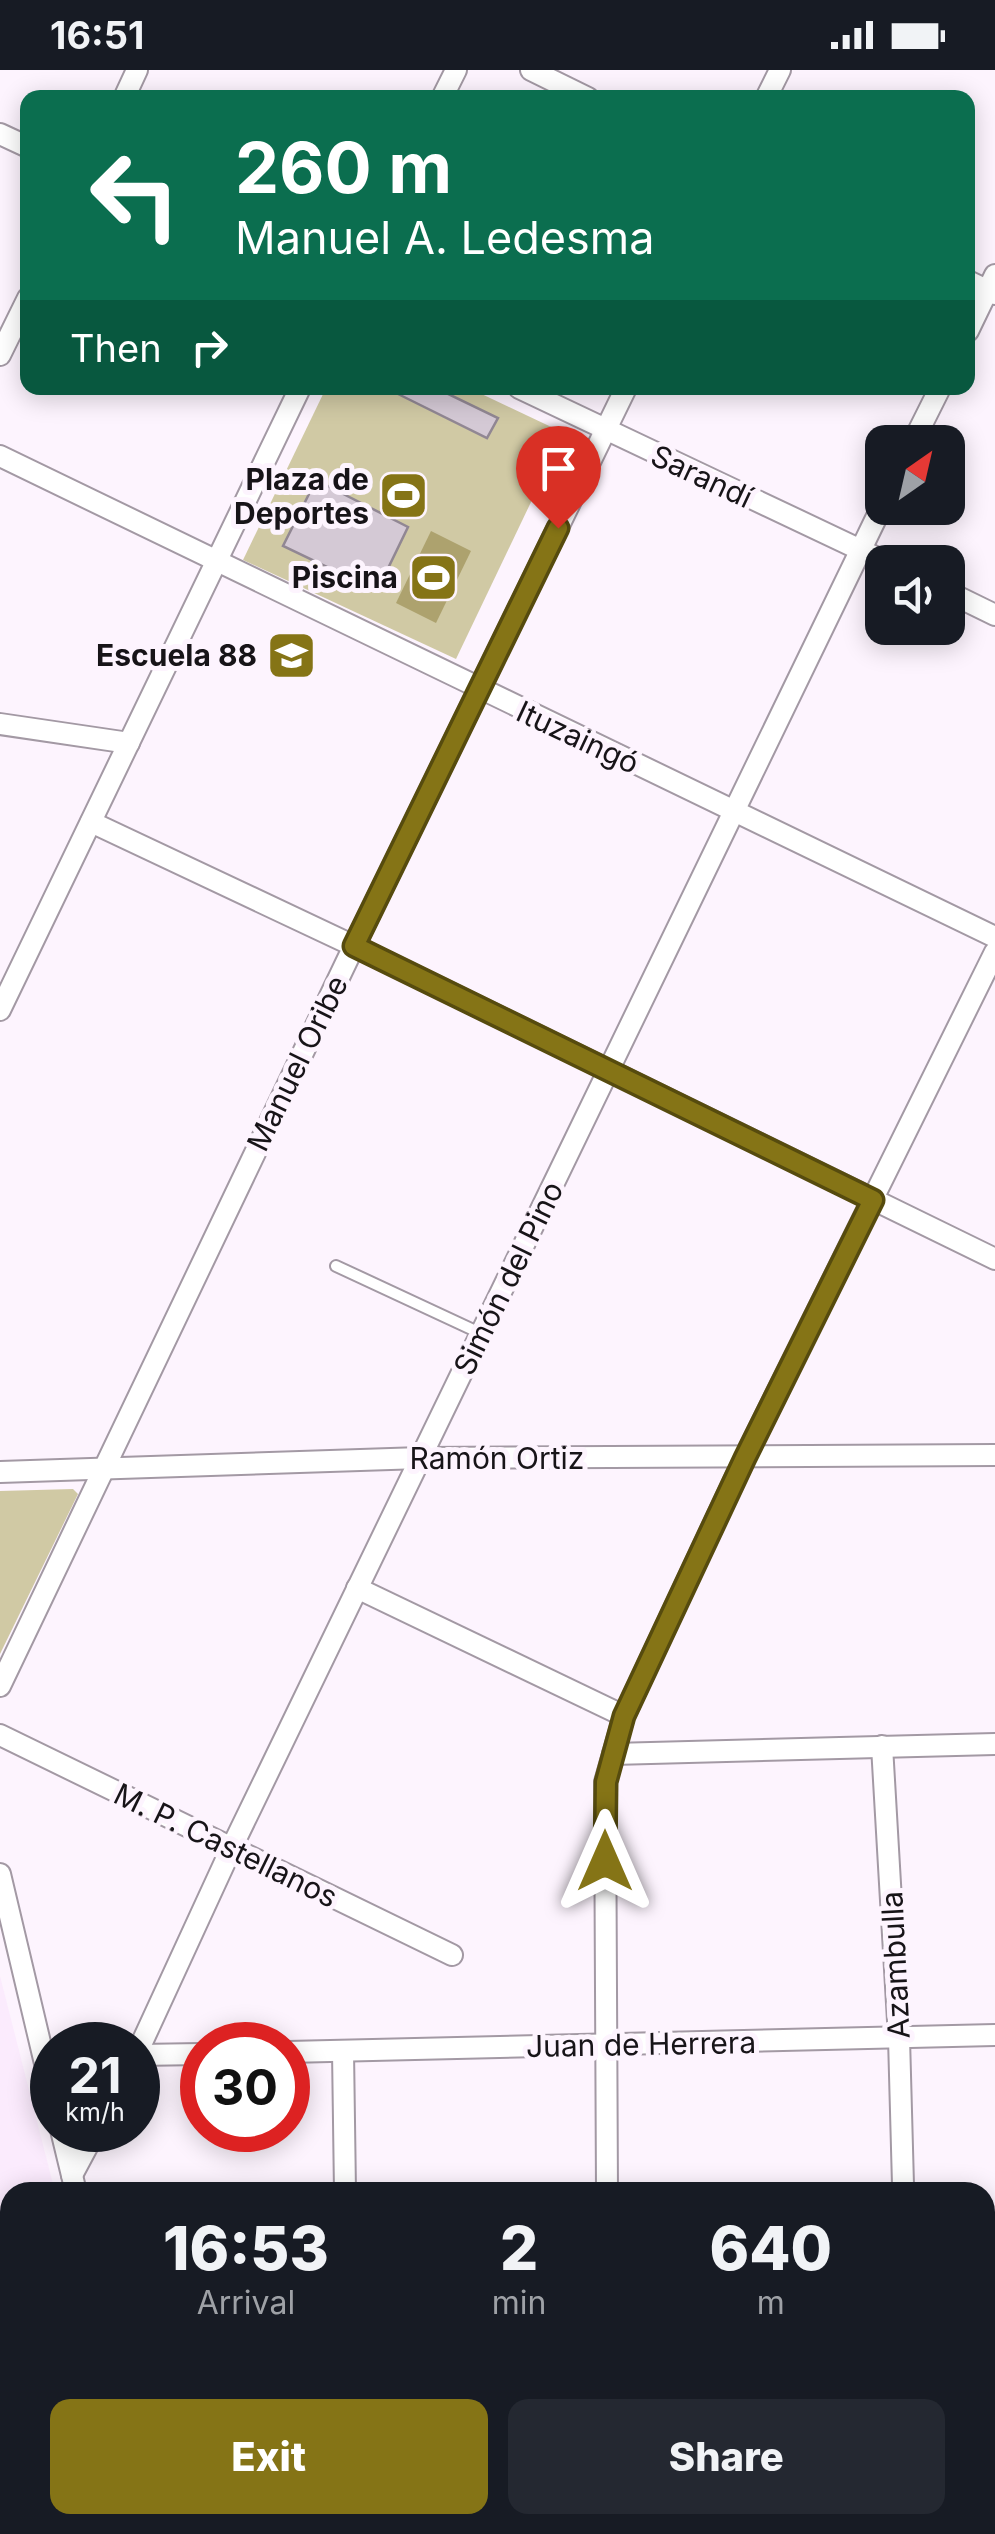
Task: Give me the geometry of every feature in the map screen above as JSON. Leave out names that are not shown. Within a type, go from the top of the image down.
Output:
[{"type":"street","points":[[531,70],[572,90]]},
{"type":"street","points":[[975,318],[992,287]]},
{"type":"street","points":[[0,356],[20,315]]},
{"type":"street","points":[[0,1010],[297,395]]},
{"type":"street","name":"Sarandí","points":[[534,395],[865,552]]},
{"type":"street","name":"Manuel Oribe","points":[[0,1686],[623,395]]},
{"type":"street","points":[[922,425],[937,395]]},
{"type":"street","name":"Ituzaingó","points":[[0,456],[995,937]]},
{"type":"street","name":"Simón del Pino","points":[[153,2022],[231,1849],[873,525]]},
{"type":"street","points":[[965,600],[995,615]]},
{"type":"street","points":[[0,724],[129,742]]},
{"type":"street","points":[[90,822],[995,1258]]},
{"type":"street","points":[[607,2182],[606,1782],[624,1716],[745,1458],[995,952]]},
{"type":"street","name":"Ramón Ortiz","points":[[0,1472],[420,1458],[995,1455]]},
{"type":"street","points":[[358,1588],[624,1716]]},
{"type":"street","name":"M. P. Castellanos","points":[[0,1735],[452,1955]]},
{"type":"street","points":[[613,1754],[995,1744]]},
{"type":"street","name":"Azambulla","points":[[882,1746],[903,2182]]},
{"type":"street","points":[[0,1874],[35,2022]]},
{"type":"street","name":"Juan de Herrera","points":[[310,2052],[995,2034]]},
{"type":"street","points":[[344,2051],[345,2182]]},
{"type":"street","points":[[66,2152],[74,2182]]},
{"type":"street","points":[[75,2182],[87,2152]]},
{"type":"lane","points":[[336,1266],[481,1334]]},
{"type":"shaded area","name":"Plaza de Deportes","points":[[323,395],[484,395],[564,433],[456,659],[243,560]]},
{"type":"shaded area","name":"Piscina","points":[[431,531],[471,551],[436,623],[396,603]]},
{"type":"shaded area","points":[[73,1489],[78,1494],[0,1654],[0,1491]]},
{"type":"shaded area","points":[[0,1976],[30,2094],[30,2152],[45,2152],[52,2182],[0,2182]]},
{"type":"building","points":[[400,395],[450,395],[498,418],[487,438]]},
{"type":"building","points":[[316,480],[408,527],[377,591],[283,546]]},
{"type":"place","name":"Plaza de Deportes","points":[[404,496]]},
{"type":"place","name":"Piscina","points":[[433,577]]},
{"type":"place","name":"Escuela 88","points":[[292,655]]},
{"type":"route","points":[[558,528],[354,946],[873,1200],[745,1458],[624,1716],[606,1782],[605,1861]]}]
